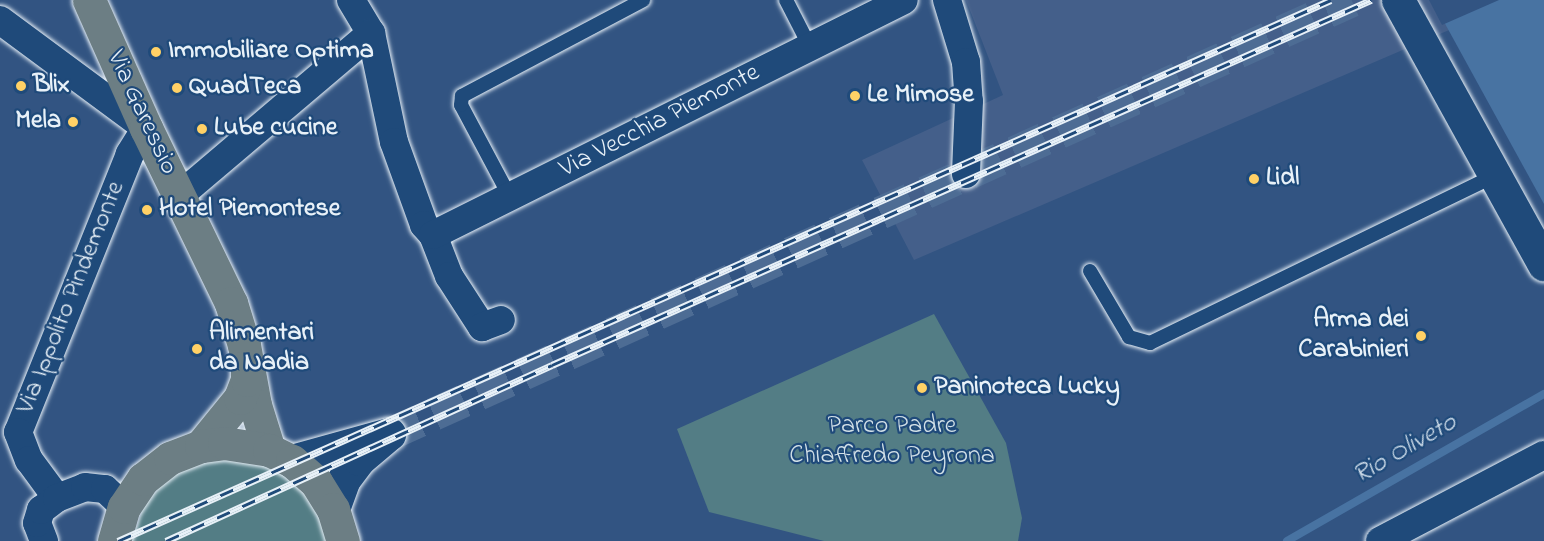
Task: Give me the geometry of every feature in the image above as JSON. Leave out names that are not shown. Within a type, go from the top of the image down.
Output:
[{"type":"main road","name":"Via Garessio","points":[[89,0],[146,128],[231,303],[247,358],[255,405],[281,456]]},
{"type":"main road","points":[[1398,0],[1544,264]]},
{"type":"main road","name":"Via Garessio","points":[[201,446],[240,398],[246,380],[247,358]]},
{"type":"main road","points":[[281,456],[390,434],[359,459],[344,479],[333,509]]},
{"type":"main road","points":[[114,541],[124,507],[143,479],[170,458],[201,446],[224,442],[247,444],[281,456],[316,482],[333,509],[343,541]]},
{"type":"street","points":[[351,0],[372,33],[385,106],[411,193],[424,225],[433,235],[449,276],[482,327],[501,320]]},
{"type":"street","name":"Via Vecchia Piemonte","points":[[433,235],[904,0]]},
{"type":"street","points":[[947,0],[966,62],[969,101],[966,174]]},
{"type":"street","points":[[0,20],[146,128]]},
{"type":"street","points":[[179,196],[372,33]]},
{"type":"street","name":"Via Ippolito Pindemonte","points":[[57,498],[29,460],[18,432],[130,154],[146,128]]},
{"type":"street","points":[[1380,541],[1544,455]]},
{"type":"street","points":[[44,541],[38,523],[41,510],[57,498],[85,487],[105,489],[124,507]]},
{"type":"lane","points":[[510,196],[461,105],[462,96],[643,0]]},
{"type":"lane","points":[[786,0],[810,47]]},
{"type":"lane","points":[[1090,271],[1129,337],[1150,343],[1496,175]]},
{"type":"shaded area","points":[[966,0],[1519,0],[914,260],[862,160],[1003,95]]},
{"type":"shaded area","points":[[1432,0],[1544,0],[1544,204]]},
{"type":"green space","name":"Parco Padre Chiaffredo Peyrona","points":[[934,314],[1006,443],[1022,518],[1018,541],[824,541],[709,512],[677,429]]},
{"type":"green space","points":[[228,455],[260,459],[313,496],[331,541],[132,541],[144,505],[167,479],[196,461]]},
{"type":"pier","points":[[1429,0],[1499,0],[1442,25]]},
{"type":"waterway","name":"Rio Oliveto","points":[[1287,541],[1544,394]]},
{"type":"tunnel","points":[[389,434],[1352,0]]},
{"type":"railway","points":[[118,541],[1331,0]]},
{"type":"railway","points":[[166,541],[552,365],[1371,0]]},
{"type":"place","name":"Immobiliare Optima","points":[[156,52]]},
{"type":"place","name":"Blix","points":[[21,86]]},
{"type":"place","name":"QuadTeca","points":[[177,88]]},
{"type":"place","name":"Le Mimose","points":[[855,96]]},
{"type":"place","name":"Mela","points":[[73,122]]},
{"type":"place","name":"Lube cucine","points":[[202,129]]},
{"type":"place","name":"Lidl","points":[[1254,179]]},
{"type":"place","name":"Hotel Piemontese","points":[[147,210]]},
{"type":"place","name":"Arma dei Carabinieri","points":[[1421,336]]},
{"type":"place","name":"Alimentari da Nadia","points":[[197,349]]},
{"type":"place","name":"Paninoteca Lucky","points":[[922,388]]}]
